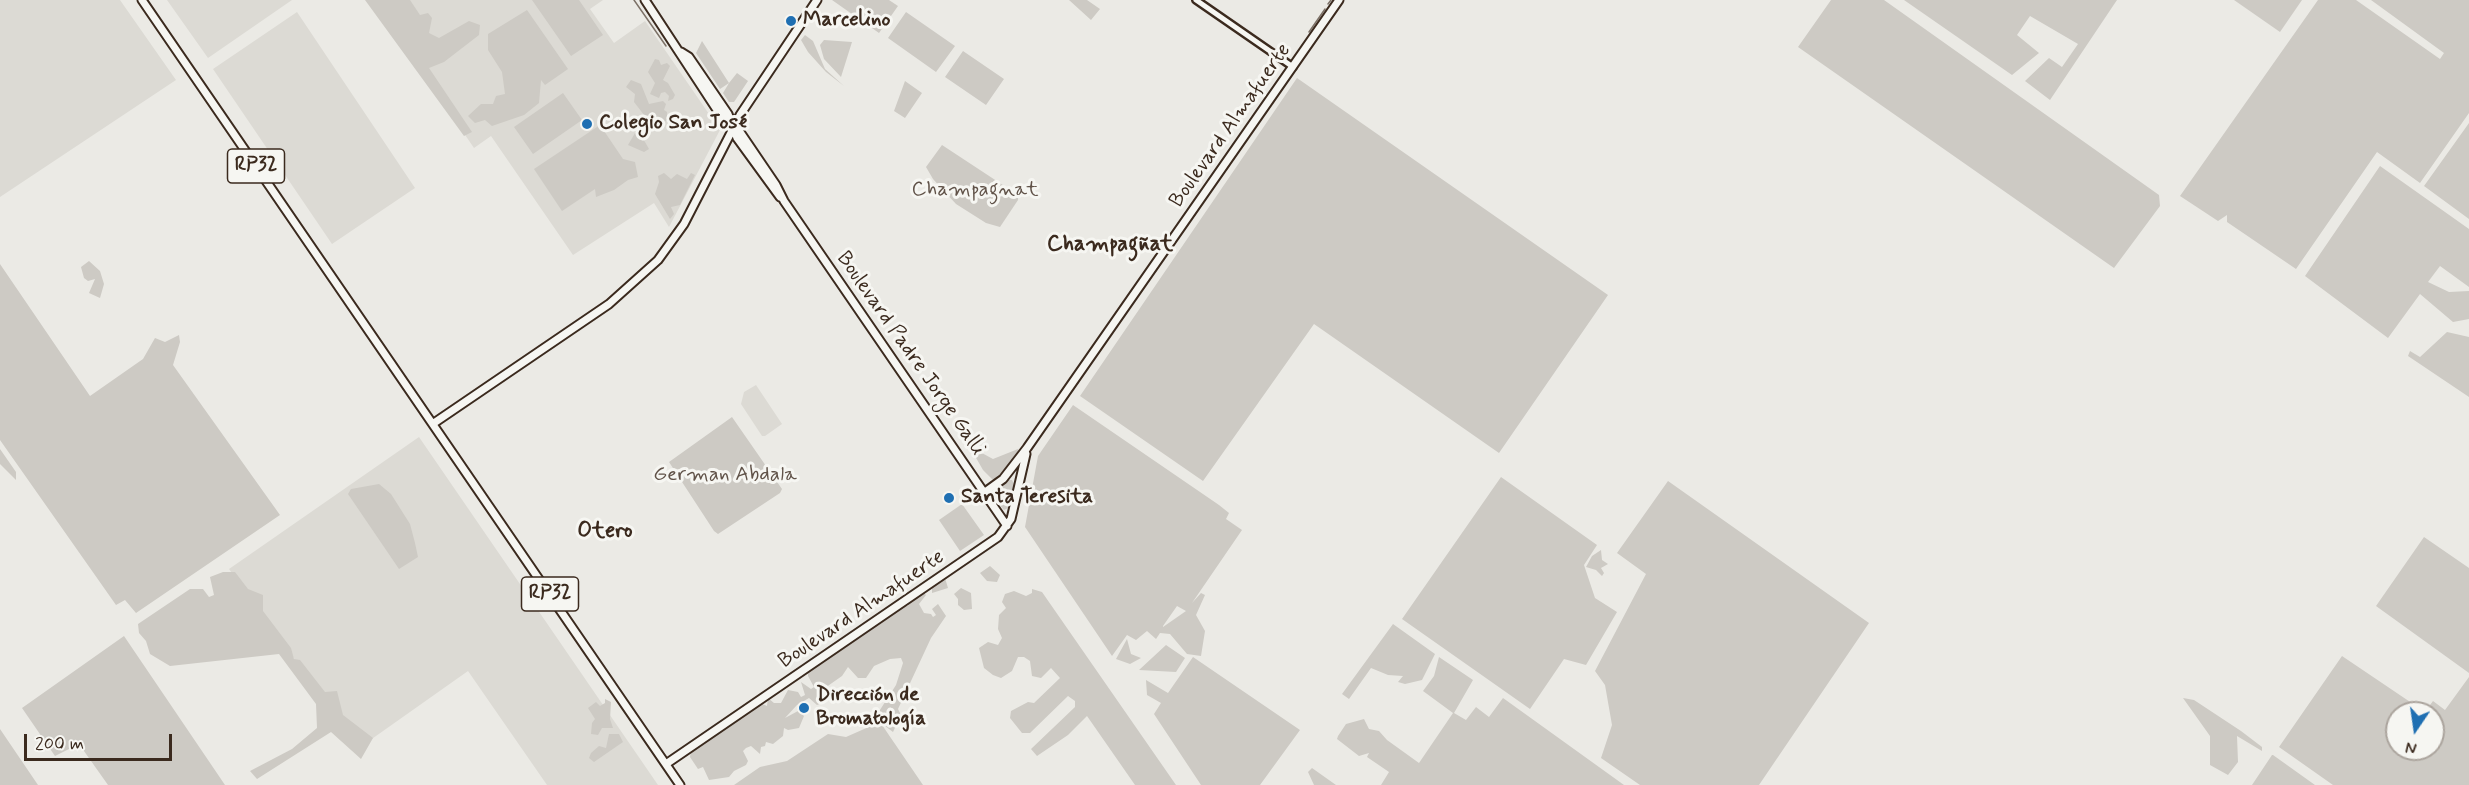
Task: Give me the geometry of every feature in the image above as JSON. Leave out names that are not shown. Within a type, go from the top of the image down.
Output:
[{"type":"main road","name":"RP32","points":[[142,0],[680,785]]},
{"type":"main road","name":"Boulevard Padre Jorge Galli","points":[[645,0],[681,52],[695,66],[728,114],[733,127],[752,149],[784,201],[1007,526]]},
{"type":"main road","points":[[434,423],[609,304],[645,274],[679,232],[733,127],[818,0]]},
{"type":"main road","name":"Boulevard Almafuerte","points":[[985,492],[1003,479],[1027,448],[1339,0]]},
{"type":"main road","name":"Boulevard Almafuerte","points":[[666,764],[998,537],[1007,526],[1012,514],[1027,448]]},
{"type":"street","points":[[1196,0],[1293,66]]},
{"type":"shaded area","points":[[0,0],[120,0],[176,80],[0,197]]},
{"type":"shaded area","points":[[167,0],[292,0],[208,58]]},
{"type":"shaded area","name":"Colegio San José","points":[[373,0],[603,0],[590,9],[614,43],[645,21],[720,130],[669,227],[654,203],[573,255],[491,136],[474,148]]},
{"type":"shaded area","points":[[297,12],[415,188],[332,244],[213,69]]},
{"type":"shaded area","points":[[756,385],[782,424],[765,436],[762,436],[741,404],[744,392]]},
{"type":"shaded area","points":[[419,437],[658,785],[547,785],[468,671],[359,748],[229,569]]},
{"type":"green space","points":[[365,0],[410,0],[420,15],[428,13],[432,18],[429,33],[439,38],[469,21],[480,25],[479,35],[444,62],[429,68],[472,132],[464,136]]},
{"type":"green space","points":[[532,0],[579,0],[603,35],[571,56]]},
{"type":"green space","points":[[832,0],[889,0],[898,6],[879,33]]},
{"type":"green space","points":[[1069,0],[1087,0],[1100,9],[1091,20]]},
{"type":"green space","points":[[1831,0],[1884,0],[2159,195],[2160,206],[2114,268],[1798,47]]},
{"type":"green space","points":[[1904,0],[2117,0],[2050,100],[2025,81],[2049,58],[2062,67],[2078,44],[2030,16],[2017,35],[2039,53],[2012,75]]},
{"type":"green space","points":[[2234,0],[2302,0],[2280,32]]},
{"type":"green space","points":[[2318,0],[2356,0],[2440,59],[2444,53],[2371,0],[2469,0],[2469,113],[2420,183],[2377,152],[2296,269],[2227,222],[2227,215],[2218,221],[2180,196]]},
{"type":"green space","points":[[527,10],[568,69],[545,85],[541,80],[539,103],[524,115],[492,126],[485,120],[475,123],[468,116],[481,104],[493,104],[496,96],[505,94],[502,72],[488,50],[488,34]]},
{"type":"green space","points":[[906,12],[955,46],[936,72],[888,38]]},
{"type":"green space","points":[[805,35],[813,41],[825,69],[844,86],[826,72],[808,52],[801,40]]},
{"type":"green space","points":[[824,40],[852,42],[841,77],[824,59],[820,45]]},
{"type":"green space","points":[[702,41],[729,83],[720,89],[696,53]]},
{"type":"green space","points":[[963,51],[1004,79],[986,105],[945,77]]},
{"type":"green space","points":[[655,59],[659,60],[661,65],[667,63],[670,66],[663,80],[668,83],[675,95],[668,101],[669,96],[665,92],[661,93],[659,98],[650,94],[655,83],[648,72]]},
{"type":"green space","points":[[737,73],[748,81],[734,102],[729,102],[723,93]]},
{"type":"green space","points":[[1297,78],[1608,295],[1499,453],[1314,324],[1203,481],[1080,396]]},
{"type":"green space","points":[[631,80],[641,84],[649,104],[663,101],[666,104],[664,110],[667,112],[667,120],[647,134],[642,128],[648,120],[634,102],[635,94],[626,87]]},
{"type":"green space","points":[[905,81],[922,93],[905,118],[894,111]]},
{"type":"green space","points":[[563,93],[582,120],[533,154],[514,127]]},
{"type":"green space","points":[[2469,123],[2469,219],[2424,186]]},
{"type":"green space","points":[[600,125],[623,159],[635,162],[638,177],[596,197],[595,189],[562,211],[534,169]]},
{"type":"green space","points":[[635,133],[641,135],[649,149],[644,152],[628,145]]},
{"type":"green space","name":"Champagnat","points":[[942,145],[1018,195],[1018,200],[1000,227],[986,223],[956,204],[933,179],[926,167]]},
{"type":"green space","points":[[2380,166],[2469,229],[2469,287],[2440,266],[2428,282],[2449,292],[2469,291],[2469,319],[2453,322],[2420,294],[2388,338],[2305,276]]},
{"type":"green space","points":[[664,173],[671,179],[677,174],[687,179],[691,173],[695,175],[680,205],[671,207],[674,214],[670,219],[655,194],[659,182],[658,176]]},
{"type":"green space","points":[[89,261],[100,271],[104,284],[100,298],[89,293],[95,279],[88,281],[84,278],[81,267]]},
{"type":"green space","points":[[0,264],[90,396],[143,359],[155,338],[165,342],[179,335],[180,342],[173,365],[280,515],[136,613],[125,600],[116,605],[0,440]]},
{"type":"green space","points":[[2447,332],[2469,337],[2469,397],[2408,356],[2410,351],[2420,357]]},
{"type":"green space","points":[[1073,405],[1229,513],[1226,519],[1242,530],[1192,603],[1201,593],[1205,595],[1196,615],[1205,631],[1201,656],[1187,654],[1170,634],[1160,633],[1156,639],[1147,631],[1136,640],[1127,635],[1112,656],[1025,527],[1038,456]],"holes":[[[1177,606],[1186,611],[1163,627]]]},
{"type":"green space","name":"German Abdala","points":[[732,417],[782,489],[780,493],[718,534],[669,462]]},
{"type":"green space","points":[[0,449],[16,472],[16,480],[0,464]]},
{"type":"green space","points":[[1018,449],[1019,452],[994,481],[983,470],[974,452],[980,452],[993,459]]},
{"type":"green space","points":[[1501,477],[1597,545],[1584,565],[1595,598],[1617,612],[1586,665],[1564,659],[1530,709],[1402,619]]},
{"type":"green space","points":[[1008,480],[1012,480],[1014,484],[1010,507],[1004,510],[993,497]]},
{"type":"green space","points":[[1668,481],[1869,623],[1759,785],[1640,785],[1601,758],[1612,725],[1605,685],[1595,671],[1646,574],[1617,553]]},
{"type":"green space","points":[[379,484],[391,494],[410,524],[415,543],[418,557],[399,569],[348,494],[351,489]]},
{"type":"green space","points":[[962,504],[984,535],[960,551],[939,520]]},
{"type":"green space","points":[[2424,537],[2469,568],[2469,673],[2376,606]]},
{"type":"green space","points":[[1601,550],[1602,560],[1608,564],[1601,568],[1604,573],[1602,576],[1596,570],[1586,567],[1592,556]]},
{"type":"green space","points":[[990,566],[1000,575],[997,582],[987,581],[980,573]]},
{"type":"green space","points":[[223,572],[235,572],[248,589],[263,595],[263,611],[291,648],[294,659],[300,660],[325,692],[337,691],[343,715],[373,738],[361,759],[331,732],[257,779],[250,771],[292,749],[317,728],[316,704],[279,654],[170,666],[150,654],[146,641],[139,633],[138,624],[190,589],[203,589],[209,597],[214,595],[210,577]]},
{"type":"green space","points":[[945,578],[948,588],[932,593],[932,585]]},
{"type":"green space","points":[[961,588],[971,593],[972,609],[964,610],[958,605],[958,599],[954,594]]},
{"type":"green space","points":[[1032,589],[1042,592],[1176,785],[1135,785],[1087,716],[1068,735],[1037,756],[1031,749],[1075,707],[1075,701],[1068,696],[1030,733],[1022,733],[1010,718],[1011,711],[1028,702],[1034,703],[1060,678],[1051,668],[1041,678],[1032,676],[1030,661],[1024,657],[1018,657],[1012,671],[1001,678],[984,668],[979,648],[988,642],[998,645],[1002,638],[998,629],[999,615],[1006,608],[1002,602],[1005,594],[1014,591],[1026,596],[1032,593]]},
{"type":"green space","points":[[922,591],[926,595],[919,604],[924,613],[931,614],[933,617],[936,615],[932,609],[938,604],[946,616],[931,638],[898,709],[901,715],[893,732],[885,726],[878,713],[896,685],[903,663],[901,658],[890,659],[874,666],[866,678],[858,678],[848,667],[842,676],[822,690],[825,696],[822,703],[817,705],[809,698],[797,705],[785,718],[798,711],[804,716],[799,728],[788,730],[784,728],[783,736],[773,744],[766,742],[765,746],[761,747],[760,754],[751,746],[746,748],[743,751],[748,761],[746,765],[734,771],[729,777],[709,780],[703,767],[698,769],[690,757],[691,750],[760,703],[767,706],[768,698],[774,703],[781,703],[788,690],[798,692],[801,697],[805,695],[801,682],[811,689],[814,687],[808,676],[808,669],[849,645],[903,606],[908,606],[910,600]]},
{"type":"green space","points":[[1393,624],[1435,654],[1422,680],[1405,684],[1398,682],[1403,676],[1388,675],[1371,668],[1349,699],[1342,694]]},
{"type":"green space","points":[[124,636],[225,785],[108,785],[79,744],[55,756],[22,708]]},
{"type":"green space","points":[[1127,639],[1131,654],[1141,658],[1130,664],[1116,659]]},
{"type":"green space","points":[[1166,645],[1185,658],[1176,672],[1139,670]]},
{"type":"green space","points":[[2342,656],[2409,701],[2385,701],[2385,761],[2445,761],[2445,710],[2469,677],[2469,785],[2333,785],[2279,747]]},
{"type":"green space","points":[[1193,657],[1300,730],[1260,785],[1201,785],[1154,714],[1161,703],[1147,695],[1146,680],[1168,693]]},
{"type":"green space","points":[[1439,657],[1473,680],[1454,713],[1466,720],[1476,707],[1489,717],[1503,698],[1624,785],[1381,785],[1389,772],[1367,757],[1369,753],[1359,756],[1337,739],[1338,736],[1346,724],[1364,719],[1369,729],[1379,731],[1387,740],[1419,763],[1453,713],[1423,691],[1434,676]]},
{"type":"green space","points":[[2183,698],[2194,700],[2241,731],[2262,747],[2262,751],[2237,736],[2238,762],[2228,775],[2210,765],[2210,736]]},
{"type":"green space","points":[[605,699],[611,702],[610,719],[613,728],[602,728],[598,735],[591,734],[592,723],[595,719],[588,708],[596,702],[600,706],[605,703]]},
{"type":"green space","points":[[880,722],[923,785],[734,785],[760,767],[787,761],[828,734],[846,737]]},
{"type":"green space","points":[[0,729],[38,785],[0,785]]},
{"type":"green space","points":[[609,734],[619,734],[623,742],[594,762],[589,758],[591,753],[599,746],[606,748]]},
{"type":"green space","points":[[2273,755],[2315,785],[2252,785]]},
{"type":"green space","points":[[1312,768],[1336,785],[1314,785],[1308,772]]},
{"type":"waterway","points":[[634,0],[666,46]]},
{"type":"waterway","points":[[1328,4],[1331,0]]},
{"type":"waterway","points":[[1309,32],[1325,9]]},
{"type":"place","name":"Marcelino","points":[[791,21]]},
{"type":"place","name":"Colegio San José","points":[[587,124]]},
{"type":"place","name":"Santa Teresita","points":[[949,498]]},
{"type":"place","name":"Dirección de Bromatología","points":[[804,708]]},
{"type":"district","name":"Champagñat","points":[[1110,245]]},
{"type":"district","name":"Otero","points":[[605,532]]}]
